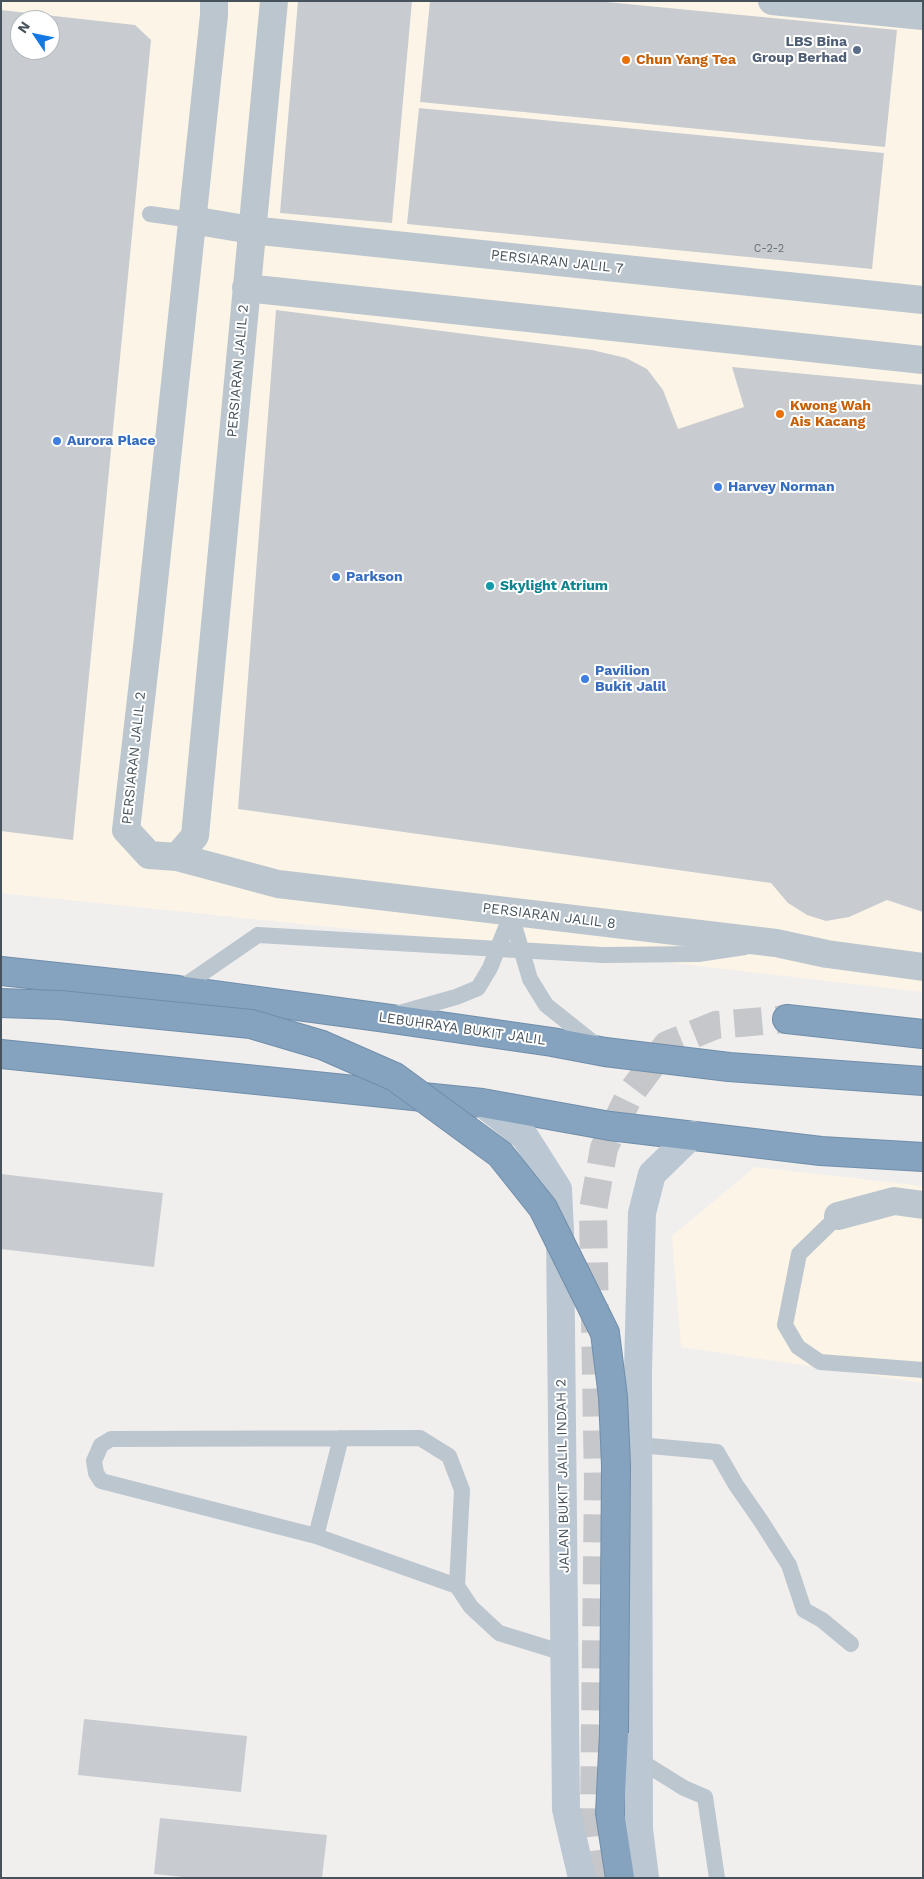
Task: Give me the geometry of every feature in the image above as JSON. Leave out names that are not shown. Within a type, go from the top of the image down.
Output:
[{"type":"highway","name":"LEBUHRAYA BUKIT JALIL","points":[[1,971],[178,990],[385,1018],[605,1052],[729,1067],[923,1081]]},
{"type":"highway","points":[[1,1003],[60,1005],[251,1024],[322,1045],[395,1077],[500,1154],[543,1208],[605,1333],[613,1397],[616,1465],[614,1732],[610,1813],[620,1878]]},
{"type":"highway","points":[[787,1020],[923,1034]]},
{"type":"highway","points":[[1,1054],[482,1103],[610,1126],[821,1151],[923,1157]]},
{"type":"street","name":"PERSIARAN JALIL 2","points":[[214,1],[126,830],[149,856],[177,857],[195,836],[274,1]]},
{"type":"street","points":[[772,1],[923,16]]},
{"type":"street","name":"PERSIARAN JALIL 7","points":[[192,220],[251,230],[923,300]]},
{"type":"street","points":[[246,288],[923,360]]},
{"type":"street","name":"PERSIARAN JALIL 8","points":[[177,857],[278,884],[776,943],[827,954],[923,967]]},
{"type":"street","name":"JALAN BUKIT JALIL INDAH 2","points":[[482,1103],[525,1137],[558,1188],[566,1809],[582,1878]]},
{"type":"street","points":[[646,1878],[639,1828],[638,1370],[642,1213],[652,1174],[692,1136]]},
{"type":"street","points":[[838,1216],[894,1201],[923,1205]]},
{"type":"lane","points":[[150,214],[192,220]]},
{"type":"lane","points":[[385,1018],[456,997],[478,988],[490,968],[511,915],[530,979],[546,1005],[605,1052]]},
{"type":"lane","points":[[178,990],[258,935],[603,955],[698,954],[776,943]]},
{"type":"lane","points":[[838,1216],[799,1254],[785,1325],[798,1347],[820,1362],[923,1370]]},
{"type":"lane","points":[[316,1536],[341,1438]]},
{"type":"lane","points":[[457,1586],[316,1536],[101,1481],[96,1473],[94,1461],[101,1445],[111,1439],[420,1438],[449,1456],[462,1490],[457,1586],[470,1607],[499,1633],[564,1653]]},
{"type":"lane","points":[[639,1445],[717,1452],[736,1485],[789,1565],[804,1610],[822,1620],[851,1644]]},
{"type":"lane","points":[[639,1760],[684,1788],[705,1797],[718,1878]]},
{"type":"shaded area","points":[[1,1],[923,1],[923,992],[603,955],[1,893]]},
{"type":"shaded area","points":[[755,1167],[923,1186],[923,1383],[681,1347],[672,1236]]},
{"type":"building","points":[[298,1],[412,1],[392,223],[280,213]]},
{"type":"building","points":[[430,1],[596,1],[897,30],[885,147],[420,102]]},
{"type":"building","name":"Aurora Place","points":[[1,10],[10,11],[10,60],[60,60],[60,17],[135,25],[151,40],[73,840],[1,831]]},
{"type":"building","points":[[419,108],[884,153],[872,269],[407,224]]},
{"type":"building","name":"Pavilion Bukit Jalil","points":[[276,310],[592,350],[626,358],[647,369],[663,390],[678,429],[744,407],[732,367],[923,385],[923,912],[887,900],[849,917],[826,921],[807,915],[788,903],[771,883],[238,809]]},
{"type":"building","points":[[1,1174],[163,1193],[154,1267],[1,1249]]},
{"type":"building","points":[[84,1719],[247,1736],[241,1792],[78,1775]]},
{"type":"building","points":[[160,1818],[327,1835],[322,1878],[193,1878],[154,1874]]},
{"type":"tunnel","points":[[601,1878],[594,1813],[598,1482],[593,1210],[604,1148],[630,1094],[667,1045],[716,1025],[787,1019]]},
{"type":"place","name":"LBS Bina Group Berhad","points":[[857,50]]},
{"type":"place","name":"Chun Yang Tea","points":[[626,60]]},
{"type":"place","name":"Kwong Wah Ais Kacang","points":[[780,414]]},
{"type":"place","name":"Aurora Place","points":[[57,441]]},
{"type":"place","name":"Harvey Norman","points":[[718,487]]},
{"type":"place","name":"Parkson","points":[[336,577]]},
{"type":"place","name":"Skylight Atrium","points":[[490,586]]},
{"type":"place","name":"Pavilion Bukit Jalil","points":[[585,679]]}]
